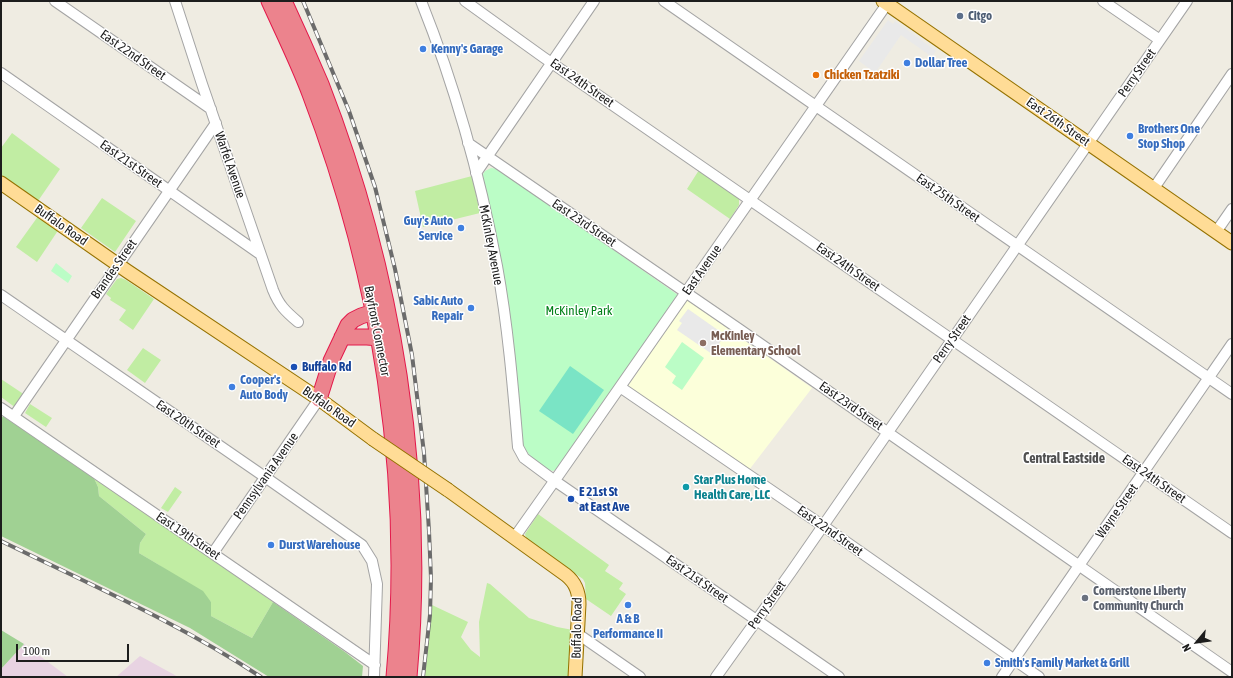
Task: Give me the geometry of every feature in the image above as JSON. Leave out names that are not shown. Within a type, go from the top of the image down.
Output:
[{"type":"highway","name":"Bayfront Connector","points":[[269,1],[310,93],[325,136],[342,187],[363,261],[380,310],[402,393],[411,489],[413,544],[413,600],[409,677]]},
{"type":"highway","name":"Bayfront Connector","points":[[284,1],[321,84],[354,179],[376,257],[380,310],[379,338],[394,441],[397,492],[400,580],[394,677]]},
{"type":"highway","points":[[319,399],[331,361],[348,325],[353,320],[380,310]]},
{"type":"highway","points":[[342,338],[379,338]]},
{"type":"main road","name":"East 26th Street","points":[[886,2],[1232,242]]},
{"type":"main road","name":"Buffalo Road","points":[[1,183],[118,264],[319,399],[373,439],[448,490],[566,575],[578,591],[579,600],[575,677]]},
{"type":"street","name":"East 22nd Street","points":[[54,1],[211,109]]},
{"type":"street","name":"Warfel Avenue","points":[[176,1],[260,254],[278,302],[284,310],[298,322]]},
{"type":"street","name":"McKinley Avenue","points":[[421,1],[445,66],[468,143],[495,260],[508,345],[519,450],[524,458],[555,480]]},
{"type":"street","name":"East 24th Street","points":[[465,1],[1232,533]]},
{"type":"street","points":[[476,173],[594,1]]},
{"type":"street","name":"East 25th Street","points":[[664,1],[1232,394]]},
{"type":"street","points":[[1103,1],[1160,40]]},
{"type":"street","name":"Perry Street","points":[[716,677],[1187,1]]},
{"type":"street","name":"East Avenue","points":[[514,538],[816,106],[886,2]]},
{"type":"street","name":"East 21st Street","points":[[1,73],[260,254]]},
{"type":"street","points":[[1154,188],[1232,74]]},
{"type":"street","name":"Brandes Street","points":[[14,416],[216,123]]},
{"type":"street","name":"East 23rd Street","points":[[468,143],[686,292],[1232,672]]},
{"type":"street","points":[[1216,232],[1232,210]]},
{"type":"street","name":"East 20th Street","points":[[1,295],[357,541],[370,557],[375,570],[377,584],[375,666]]},
{"type":"street","name":"Wayne Street","points":[[1002,677],[1232,344]]},
{"type":"street","name":"East 22nd Street","points":[[620,387],[1039,677]]},
{"type":"street","name":"Pennsylvania Avenue","points":[[213,553],[319,399]]},
{"type":"street","name":"East 19th Street","points":[[1,408],[375,666]]},
{"type":"street","name":"East 21st Street","points":[[555,480],[839,677]]},
{"type":"street","points":[[578,634],[640,677]]},
{"type":"street","points":[[374,677],[375,666]]},
{"type":"shaded area","points":[[888,20],[893,24],[895,21],[936,51],[932,57],[901,35],[875,73],[859,61]]},
{"type":"shaded area","name":"McKinley Elementary School","points":[[687,300],[812,388],[749,470],[628,386]]},
{"type":"shaded area","points":[[688,309],[725,335],[712,354],[677,330],[682,323],[679,321]]},
{"type":"shaded area","points":[[24,644],[68,677],[1,677],[1,669]]},
{"type":"shaded area","points":[[140,656],[173,674],[178,677],[116,677]]},
{"type":"green space","points":[[12,133],[60,169],[38,201],[1,176],[1,148]]},
{"type":"green space","name":"McKinley Park","points":[[491,168],[498,169],[678,295],[558,468],[553,471],[543,467],[534,460],[527,452],[522,442],[518,392],[482,176],[485,171]]},
{"type":"green space","points":[[699,170],[739,198],[739,205],[730,219],[687,189]]},
{"type":"green space","points":[[472,176],[480,213],[423,227],[415,191]]},
{"type":"green space","points":[[102,198],[136,221],[115,252],[81,228]]},
{"type":"green space","points":[[39,215],[59,229],[37,262],[16,247]]},
{"type":"green space","points":[[56,263],[72,276],[68,283],[51,271]]},
{"type":"green space","points":[[121,278],[154,299],[133,330],[119,320],[126,310],[110,300],[111,298],[106,294],[117,279]]},
{"type":"green space","points":[[682,342],[704,358],[682,390],[672,383],[676,376],[665,367]]},
{"type":"green space","points":[[143,348],[161,360],[145,383],[127,370]]},
{"type":"green space","points":[[570,366],[604,390],[573,434],[539,411]]},
{"type":"green space","points":[[1,379],[25,395],[16,408],[1,397]]},
{"type":"green space","points":[[30,404],[52,418],[46,427],[25,413]]},
{"type":"green space","points":[[3,416],[93,476],[98,487],[99,496],[146,534],[140,543],[139,553],[203,591],[211,602],[211,616],[252,638],[273,602],[363,666],[362,677],[269,677],[190,628],[1,536],[1,419]]},
{"type":"green space","points":[[93,476],[273,602],[252,638],[211,616],[211,602],[159,565],[139,553],[140,543],[146,534],[99,496],[98,487]]},
{"type":"green space","points":[[175,487],[182,492],[168,512],[161,508]]},
{"type":"green space","points":[[538,514],[609,565],[605,571],[623,583],[619,589],[626,594],[611,616],[586,599],[585,583],[583,579],[527,541],[525,534]]},
{"type":"green space","points":[[487,583],[529,618],[557,627],[573,630],[570,677],[425,677],[432,605],[468,622],[461,637],[471,650],[480,657],[479,622]]},
{"type":"green space","points":[[1,630],[24,644],[1,669]]},
{"type":"railway","points":[[303,1],[349,111],[375,187],[395,269],[412,355],[424,453],[431,578],[430,615],[423,677]]},
{"type":"railway","points":[[1,541],[166,622],[230,657],[261,677]]},
{"type":"place","name":"Citgo","points":[[960,16]]},
{"type":"place","name":"Kenny's Garage","points":[[423,49]]},
{"type":"place","name":"Dollar Tree","points":[[907,63]]},
{"type":"place","name":"Chicken Tzatziki","points":[[816,75]]},
{"type":"place","name":"Brothers One Stop Shop","points":[[1130,136]]},
{"type":"place","name":"Guy's Auto Service","points":[[461,228]]},
{"type":"place","name":"Sabic Auto Repair","points":[[471,308]]},
{"type":"place","name":"McKinley Elementary School","points":[[703,343]]},
{"type":"place","name":"Buffalo Rd","points":[[294,367]]},
{"type":"place","name":"Cooper's Auto Body","points":[[232,387]]},
{"type":"place","name":"Star Plus Home Health Care, LLC","points":[[686,487]]},
{"type":"place","name":"E 21st St at East Ave","points":[[571,499]]},
{"type":"place","name":"Durst Warehouse","points":[[271,545]]},
{"type":"place","name":"Cornerstone Liberty Community Church","points":[[1085,598]]},
{"type":"place","name":"A & B Performance II","points":[[628,605]]},
{"type":"place","name":"Smith's Family Market & Grill","points":[[987,663]]},
{"type":"district","name":"Central Eastside","points":[[1064,459]]}]
